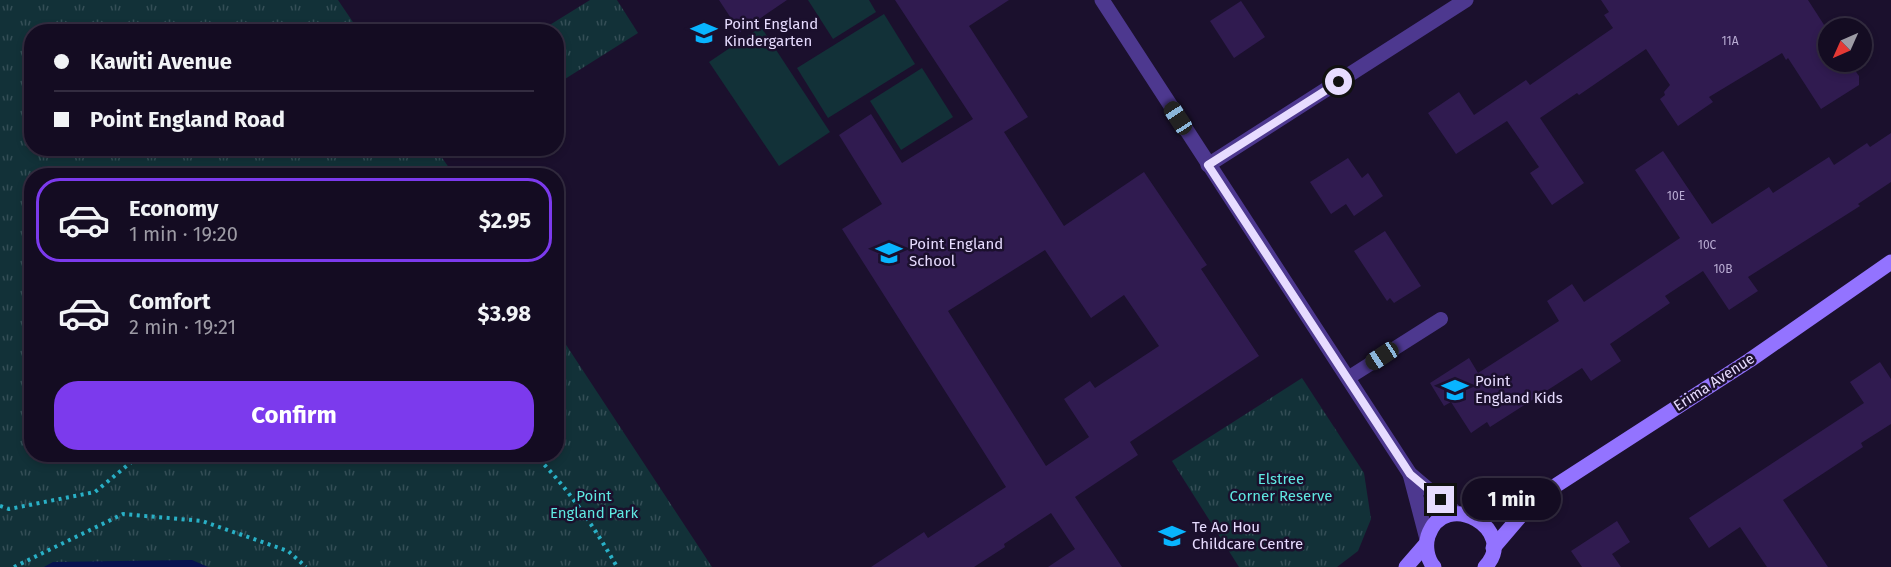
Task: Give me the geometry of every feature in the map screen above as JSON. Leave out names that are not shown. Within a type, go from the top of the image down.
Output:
[{"type":"street","points":[[1102,0],[1410,474],[1456,513],[1474,517],[1487,527],[1492,539],[1490,561]]},
{"type":"street","points":[[1208,165],[1466,0]]},
{"type":"street","name":"Erima Avenue","points":[[1474,517],[1535,499],[1750,360],[1891,262]]},
{"type":"street","points":[[1410,474],[1430,563],[1434,567]]},
{"type":"street","name":"Erima Avenue","points":[[1490,561],[1535,499]]},
{"type":"street","points":[[1406,567],[1426,541],[1432,527],[1441,519],[1456,513]]},
{"type":"lane","points":[[1348,378],[1441,319]]},
{"type":"path","points":[[0,506],[9,509],[95,492],[131,462]]},
{"type":"path","points":[[542,462],[597,532],[617,567]]},
{"type":"path","points":[[14,567],[123,514],[202,521],[288,551],[306,567]]},
{"type":"green space","name":"Point England Park","points":[[0,0],[338,0],[354,24],[24,24],[24,156],[441,156],[449,168],[24,168],[24,462],[564,462],[564,342],[712,567],[0,567]]},
{"type":"green space","points":[[590,0],[617,0],[638,33],[564,80],[564,24],[551,24]]},
{"type":"green space","points":[[808,0],[869,0],[876,12],[833,39]]},
{"type":"green space","points":[[884,14],[915,64],[828,118],[797,68]]},
{"type":"green space","points":[[761,27],[830,132],[779,166],[709,62]]},
{"type":"green space","points":[[922,68],[953,117],[901,150],[870,101]]},
{"type":"green space","name":"Elstree Corner Reserve","points":[[1302,378],[1364,473],[1371,519],[1358,551],[1337,567],[1239,567],[1172,461]]},
{"type":"shaded area","points":[[192,560],[208,567],[44,567],[53,562]]},
{"type":"building","points":[[719,0],[787,0],[740,32]]},
{"type":"building","points":[[895,0],[1009,0],[969,26],[1028,117],[1004,132],[1064,226],[1144,172],[1207,265],[1201,269],[1259,356],[1130,442],[1138,455],[1075,497],[1122,567],[1048,567],[1075,549],[1051,513],[974,567],[871,567],[924,532],[928,538],[1006,487],[842,229],[882,204],[839,135],[871,114],[902,163],[973,119]],"holes":[[[1045,250],[1091,318],[1124,295],[1159,346],[1095,388],[1090,381],[1064,399],[1089,437],[1046,466],[948,311]]]},
{"type":"building","points":[[1601,0],[1808,0],[1820,18],[1818,72],[1856,72],[1859,76],[1859,85],[1821,109],[1788,58],[1786,60],[1782,53],[1709,97],[1713,102],[1678,126],[1660,99],[1670,85],[1646,49],[1579,95],[1577,93],[1540,118],[1584,183],[1552,205],[1530,173],[1539,167],[1507,121],[1456,154],[1428,113],[1459,92],[1474,115],[1526,80],[1530,85],[1613,28],[1604,15],[1609,12]]},
{"type":"building","points":[[1241,1],[1265,37],[1234,58],[1210,21]]},
{"type":"building","points":[[1891,133],[1891,182],[1858,204],[1860,206],[1748,277],[1758,291],[1729,310],[1703,271],[1665,296],[1670,303],[1610,344],[1621,361],[1591,381],[1582,368],[1490,427],[1487,422],[1471,433],[1451,402],[1444,406],[1430,383],[1469,358],[1478,373],[1559,321],[1547,301],[1572,284],[1584,302],[1680,238],[1635,170],[1663,151],[1712,224],[1769,187],[1773,193],[1829,157],[1834,165],[1867,143],[1870,147]]},
{"type":"building","points":[[1348,158],[1362,178],[1368,173],[1383,196],[1354,216],[1346,204],[1331,214],[1310,182]]},
{"type":"building","points":[[1385,231],[1421,286],[1394,303],[1390,298],[1387,301],[1354,251]]},
{"type":"building","points":[[1880,362],[1891,379],[1891,424],[1861,443],[1863,447],[1783,500],[1828,567],[1767,567],[1740,527],[1709,548],[1689,518],[1864,403],[1850,382]]},
{"type":"building","points":[[1617,521],[1630,542],[1612,554],[1621,567],[1582,567],[1571,551]]},
{"type":"place","name":"Point England Kindergarten","points":[[704,33]]},
{"type":"place","name":"Point England School","points":[[889,253]]},
{"type":"place","name":"Point England Kids","points":[[1455,390]]},
{"type":"place","name":"Te Ao Hou Childcare Centre","points":[[1172,536]]},
{"type":"route","points":[[1339,82],[1208,165],[1410,474],[1441,500]]}]
